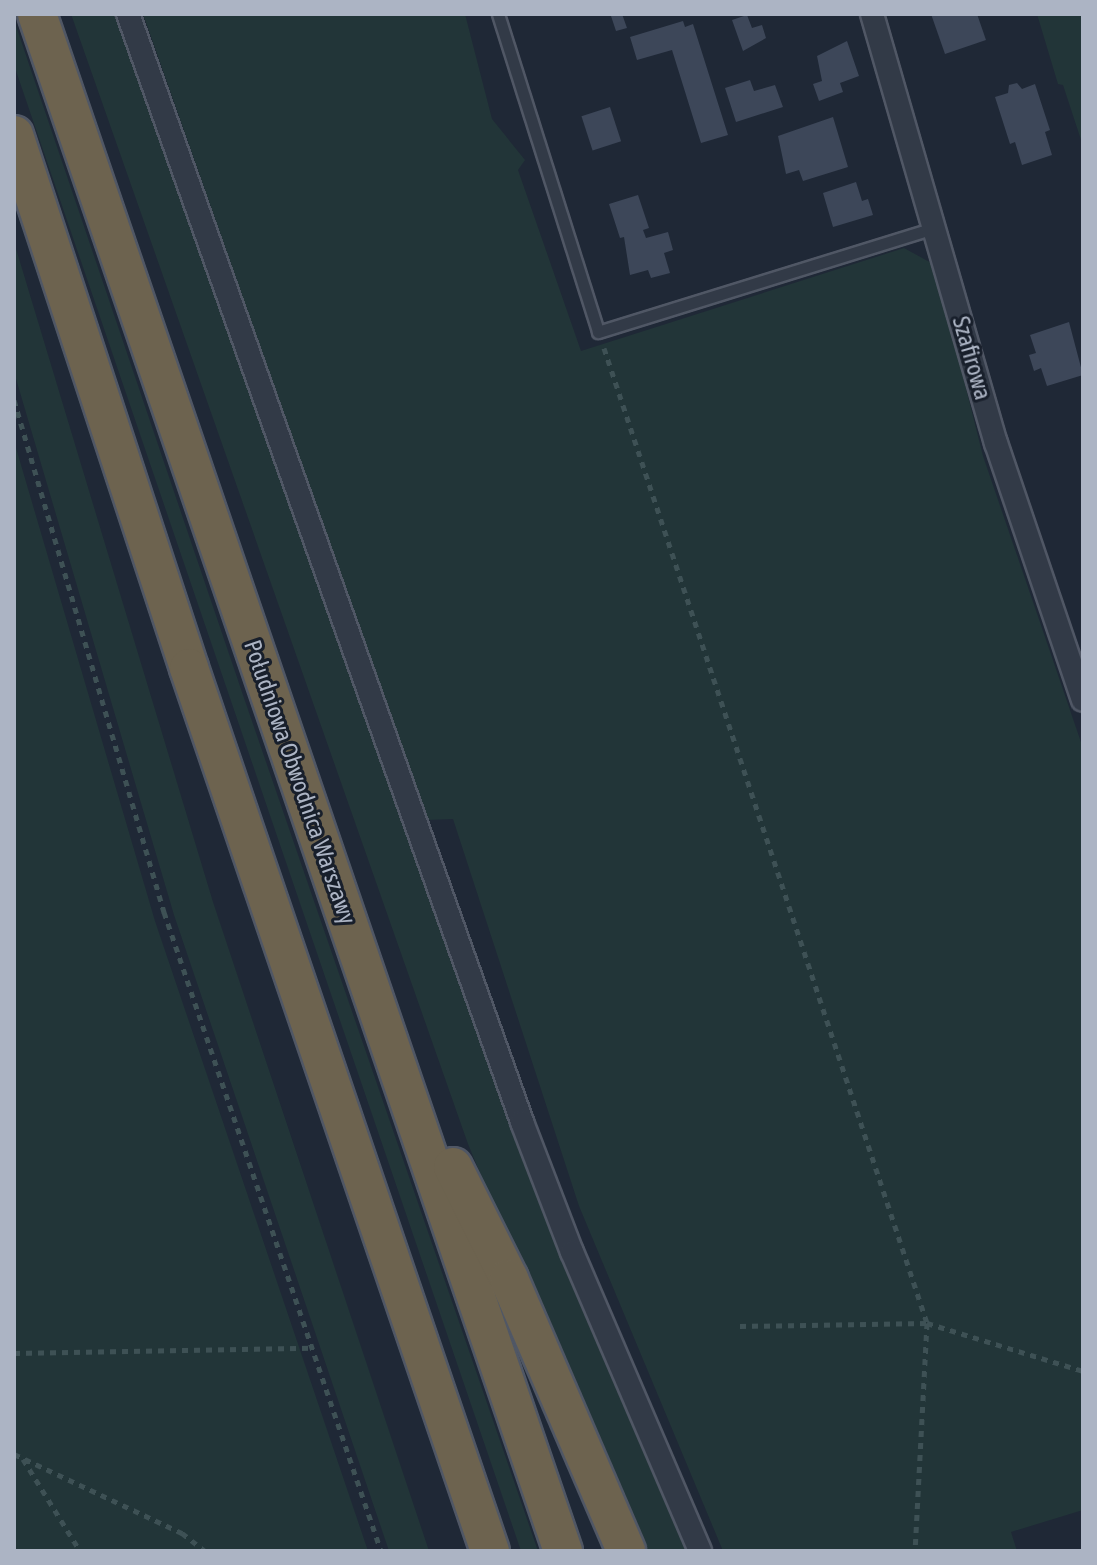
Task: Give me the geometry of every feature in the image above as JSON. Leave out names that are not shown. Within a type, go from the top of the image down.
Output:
[{"type":"highway","name":"Południowa Obwodnica Warszawy","points":[[37,14],[563,1551]]},
{"type":"highway","points":[[14,135],[189,668],[490,1551]]},
{"type":"highway","points":[[389,1040],[509,1279],[626,1551]]},
{"type":"street","points":[[128,14],[522,1122],[572,1252],[700,1551]]},
{"type":"street","name":"Szafirowa","points":[[872,14],[996,443],[1083,700]]},
{"type":"lane","points":[[498,14],[598,332],[934,228]]},
{"type":"path","points":[[598,332],[927,1323],[915,1551]]},
{"type":"path","points":[[14,400],[164,912],[381,1551]]},
{"type":"path","points":[[740,1326],[927,1323],[1083,1371]]},
{"type":"path","points":[[14,1353],[312,1348]]},
{"type":"path","points":[[14,1454],[182,1533],[205,1551]]},
{"type":"path","points":[[23,1458],[80,1551]]},
{"type":"green space","points":[[71,14],[114,14],[419,870],[543,1206],[687,1551],[637,1551],[468,1144]]},
{"type":"green space","points":[[143,14],[465,14],[492,119],[525,160],[518,170],[581,351],[904,248],[935,265],[983,456],[1083,748],[1083,1510],[1011,1532],[1017,1551],[723,1551],[579,1206],[453,819],[427,820]]},
{"type":"green space","points":[[1037,14],[1083,14],[1083,146],[1063,85],[1058,84]]},
{"type":"green space","points":[[14,20],[538,1551],[521,1551],[14,65]]},
{"type":"green space","points":[[14,242],[213,902],[429,1551],[389,1551],[174,915],[14,372]]},
{"type":"green space","points":[[14,441],[155,921],[368,1551],[14,1551]]},
{"type":"building","points":[[622,14],[627,28],[616,31],[611,16]]},
{"type":"building","points":[[931,14],[977,14],[986,40],[945,54]]},
{"type":"building","points":[[747,15],[752,28],[762,25],[766,38],[743,51],[732,20]]},
{"type":"building","points":[[683,21],[685,27],[693,24],[728,135],[701,143],[672,50],[637,60],[630,37]]},
{"type":"building","points":[[847,41],[859,76],[840,83],[843,92],[819,101],[813,84],[822,81],[817,56]]},
{"type":"building","points":[[750,80],[754,91],[775,85],[783,107],[736,122],[725,88]]},
{"type":"building","points":[[1017,83],[1022,89],[1035,84],[1050,130],[1045,132],[1052,155],[1022,165],[1015,142],[1010,144],[995,97],[1008,93],[1009,85]]},
{"type":"building","points":[[610,107],[621,141],[593,151],[581,116]]},
{"type":"building","points":[[833,117],[848,167],[803,181],[799,170],[786,174],[778,136]]},
{"type":"building","points":[[856,182],[862,201],[868,199],[873,215],[833,227],[823,193]]},
{"type":"building","points":[[638,195],[649,228],[643,230],[646,238],[668,232],[673,250],[664,253],[670,273],[651,278],[648,270],[630,275],[624,237],[620,238],[609,204]]},
{"type":"building","points":[[1069,322],[1083,375],[1047,386],[1041,368],[1034,371],[1029,355],[1036,353],[1030,335]]}]
